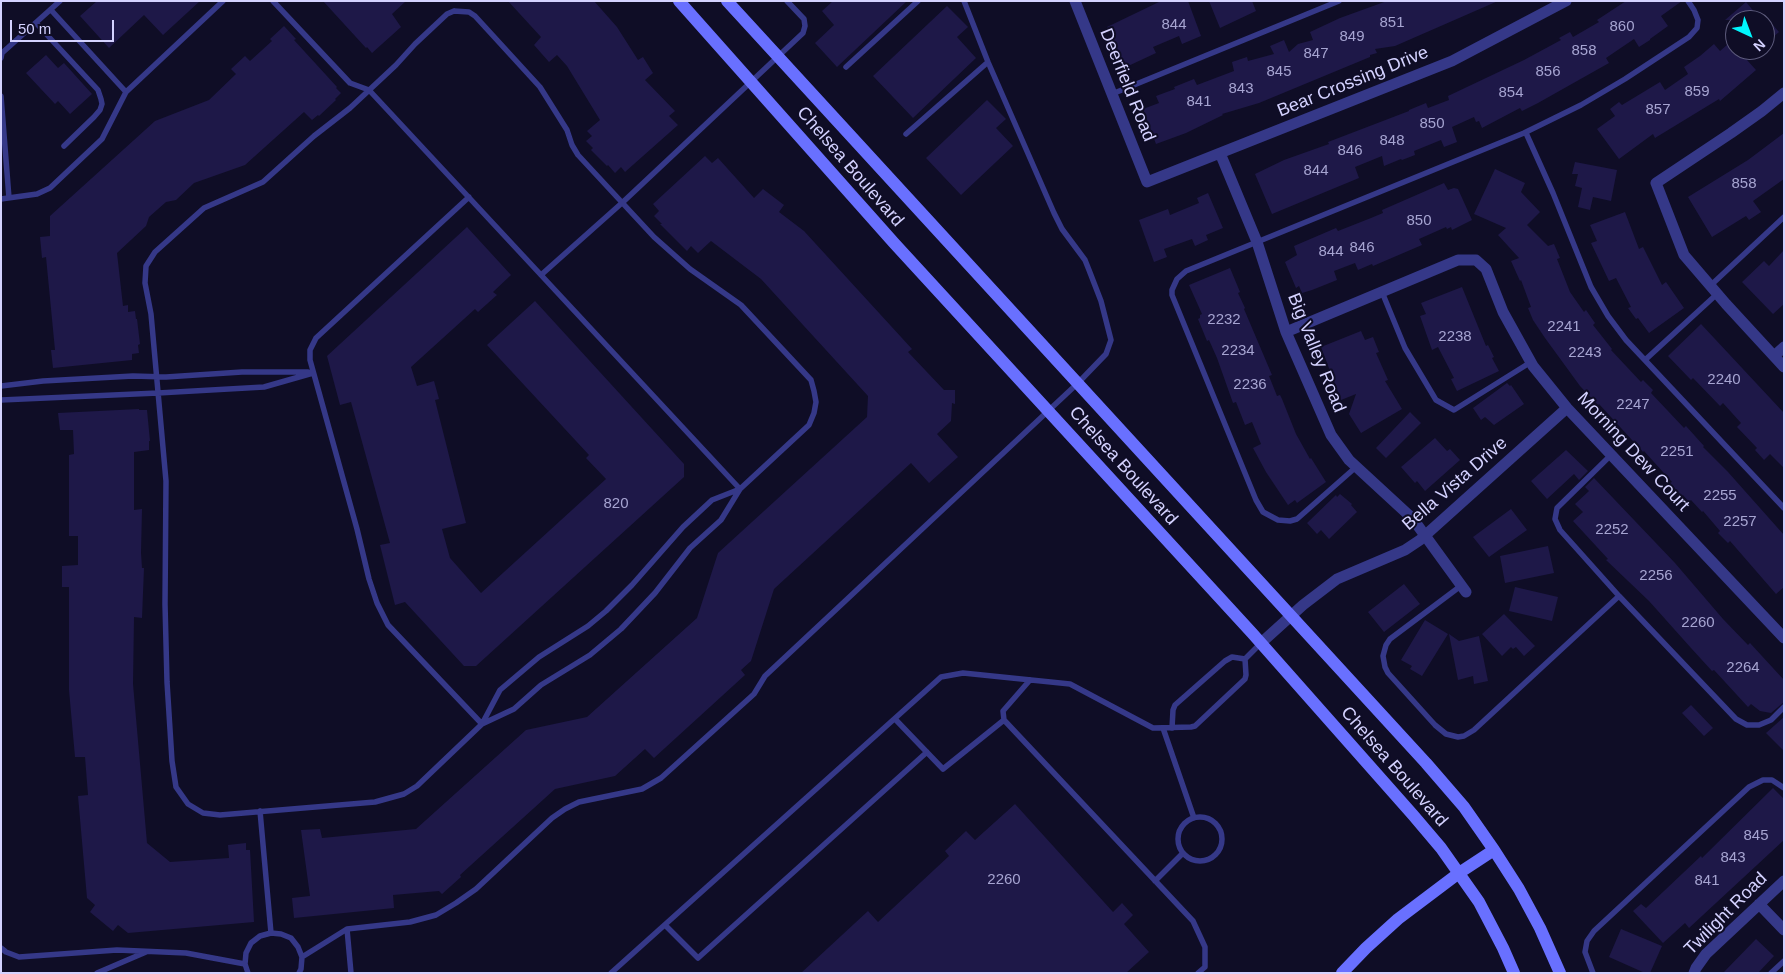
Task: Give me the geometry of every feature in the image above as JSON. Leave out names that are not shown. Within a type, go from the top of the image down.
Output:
[{"type":"main road","name":"Chelsea Boulevard","points":[[679,1],[894,243],[1261,643],[1414,815],[1459,873],[1488,917],[1514,973]]},
{"type":"main road","name":"Chelsea Boulevard","points":[[728,1],[1426,763],[1464,807],[1494,850],[1528,905],[1560,973]]},
{"type":"main road","points":[[1342,973],[1386,929],[1459,873],[1494,850]]},
{"type":"street","name":"Deerfield Road","points":[[1075,1],[1147,182]]},
{"type":"street","name":"Bear Crossing Drive","points":[[1147,182],[1452,61],[1566,1]]},
{"type":"street","points":[[1784,93],[1747,122],[1656,183],[1684,255],[1713,290],[1784,367]]},
{"type":"street","name":"Big Valley Road","points":[[1220,153],[1257,242],[1286,332],[1336,444],[1356,467],[1405,512],[1464,589]]},
{"type":"street","name":"Morning Dew Court","points":[[1382,292],[1458,260],[1476,260],[1486,270],[1503,312],[1531,362],[1567,408],[1784,638]]},
{"type":"street","points":[[1286,332],[1382,292]]},
{"type":"street","points":[[1774,356],[1784,347]]},
{"type":"street","name":"Bella Vista Drive","points":[[1261,643],[1290,616],[1337,579],[1405,550],[1425,536],[1567,408]]},
{"type":"street","name":"Twilight Road","points":[[1694,972],[1700,960],[1784,881]]},
{"type":"street","points":[[1759,904],[1784,930]]},
{"type":"lane","points":[[1,58],[2,54],[60,1]]},
{"type":"lane","points":[[1,199],[37,194],[50,188],[102,139],[126,92],[223,1]]},
{"type":"lane","points":[[273,1],[350,83],[370,90],[740,489]]},
{"type":"lane","points":[[846,67],[918,1]]},
{"type":"lane","points":[[302,957],[347,929],[410,922],[436,915],[476,889],[552,818],[565,809],[579,802],[642,789],[661,778],[754,694],[765,676],[1078,383],[1106,354],[1112,340],[1101,301],[1085,260],[1062,229],[1054,213],[988,62],[964,1]]},
{"type":"lane","points":[[1112,94],[1339,1]]},
{"type":"lane","points":[[1356,467],[1297,519],[1284,521],[1272,518],[1263,512],[1256,500],[1172,295],[1176,279],[1186,271],[1526,133],[1582,104],[1689,37],[1697,28],[1698,20],[1688,1]]},
{"type":"lane","points":[[541,275],[623,202],[803,33],[804,19],[788,2]]},
{"type":"lane","points":[[51,10],[126,92]]},
{"type":"lane","points":[[482,724],[514,709],[541,685],[590,655],[621,629],[655,593],[690,548],[721,520],[740,489],[809,425],[816,402],[810,380],[741,306],[675,257],[578,155],[567,130],[540,86],[475,16],[469,12],[454,11],[447,14],[370,90],[263,182],[204,208],[151,256],[146,266],[144,277],[151,314],[166,481],[165,604],[168,721],[176,787],[188,804],[202,813],[220,815],[374,802],[404,794],[417,786],[482,724],[500,690],[539,657],[588,626],[606,611],[632,585],[683,526],[712,500],[740,489]]},
{"type":"lane","points":[[36,23],[98,90],[101,99],[100,110],[64,146]]},
{"type":"lane","points":[[906,134],[988,62]]},
{"type":"lane","points":[[1,96],[9,198]]},
{"type":"lane","points":[[1526,133],[1553,193],[1591,287],[1608,316],[1626,340],[1784,508]]},
{"type":"lane","points":[[469,198],[316,338],[310,350],[310,360],[377,603],[388,625],[482,724]]},
{"type":"lane","points":[[1645,360],[1784,217]]},
{"type":"lane","points":[[1382,292],[1405,348],[1436,400],[1454,410],[1531,362]]},
{"type":"lane","points":[[1,386],[43,381],[133,376],[156,377],[285,371],[313,373]]},
{"type":"lane","points":[[1,400],[264,387],[313,373]]},
{"type":"lane","points":[[1611,455],[1560,503],[1557,508],[1556,519],[1560,530],[1619,596],[1736,719],[1752,726],[1765,724],[1784,707]]},
{"type":"lane","points":[[1464,589],[1390,639],[1382,656],[1388,673],[1435,726],[1446,734],[1458,737],[1474,730],[1619,596]]},
{"type":"lane","points":[[612,973],[941,678],[962,673],[1070,684],[1153,728],[1195,726],[1245,679],[1245,659],[1261,643]]},
{"type":"lane","points":[[1172,728],[1172,710],[1174,705],[1225,661],[1232,657],[1245,659]]},
{"type":"lane","points":[[1030,680],[1003,711],[1004,720],[1193,922],[1206,947],[1205,967],[1198,973]]},
{"type":"lane","points":[[895,719],[943,769],[1004,720]]},
{"type":"lane","points":[[1162,728],[1194,818]]},
{"type":"lane","points":[[665,925],[698,958],[926,752]]},
{"type":"lane","points":[[1594,973],[1585,952],[1587,941],[1594,931],[1749,787],[1763,780],[1772,780],[1784,788]]},
{"type":"lane","points":[[260,811],[271,933]]},
{"type":"lane","points":[[1194,818],[1208,819],[1219,828],[1222,834],[1220,849],[1210,859],[1195,860],[1183,852],[1179,840],[1180,832],[1194,818]]},
{"type":"lane","points":[[1155,881],[1183,852]]},
{"type":"lane","points":[[347,929],[351,973]]},
{"type":"lane","points":[[248,973],[244,964],[246,953],[251,943],[260,936],[271,933],[291,938],[298,946],[302,957],[299,973]]},
{"type":"lane","points":[[1,948],[19,957],[117,950],[186,953],[244,964]]},
{"type":"lane","points":[[97,973],[148,951]]},
{"type":"lane","points":[[1771,973],[1784,961]]},
{"type":"building","points":[[97,1],[200,1],[163,35],[144,15],[109,48],[80,16]]},
{"type":"building","points":[[323,1],[406,1],[392,14],[401,27],[372,53]]},
{"type":"building","points":[[508,1],[594,1],[617,27],[638,60],[643,57],[653,73],[645,80],[675,111],[669,116],[678,125],[625,172],[621,167],[615,173],[591,150],[593,148],[586,141],[592,136],[587,131],[600,120],[567,66],[557,55],[549,62],[534,45],[541,37]]},
{"type":"building","points":[[833,1],[907,1],[837,67],[815,43],[834,25],[822,11]]},
{"type":"building","points":[[1161,1],[1188,1],[1201,36],[1182,44],[1179,36],[1153,47],[1156,53],[1126,67],[1107,27]]},
{"type":"building","points":[[1209,1],[1252,1],[1256,11],[1220,28]]},
{"type":"building","points":[[1387,1],[1498,1],[1395,46],[1375,49],[1377,53],[1370,55],[1370,57],[1259,103],[1222,114],[1186,133],[1156,144],[1143,109],[1159,103],[1156,96],[1194,79],[1197,85],[1234,71],[1232,62],[1247,57],[1248,61],[1274,54],[1270,46],[1284,40],[1289,52],[1298,44],[1313,40],[1310,32],[1340,18]]},
{"type":"building","points":[[1626,1],[1682,1],[1661,16],[1668,26],[1650,40],[1639,47],[1634,39],[1606,58],[1609,63],[1538,103],[1522,111],[1520,108],[1482,128],[1479,121],[1476,122],[1474,117],[1452,127],[1457,142],[1444,147],[1441,140],[1414,151],[1415,155],[1384,166],[1382,156],[1355,167],[1359,178],[1272,214],[1255,174],[1284,160],[1329,144],[1328,142],[1426,103],[1428,108],[1449,100],[1448,96],[1524,60],[1561,40],[1559,38],[1570,32],[1573,37],[1599,22],[1597,20]]},
{"type":"building","points":[[1746,2],[1753,10],[1737,10]]},
{"type":"building","points":[[947,6],[968,27],[957,37],[976,58],[913,118],[873,76]]},
{"type":"building","points":[[284,26],[341,93],[319,116],[312,120],[304,112],[245,165],[194,183],[176,200],[166,202],[149,217],[146,226],[117,253],[123,306],[128,305],[128,312],[135,311],[137,319],[140,344],[138,345],[139,353],[132,354],[132,360],[53,368],[51,350],[55,350],[46,257],[42,258],[40,237],[50,236],[50,216],[155,121],[209,100],[236,74],[231,69],[245,56],[250,61],[272,41],[270,39]]},
{"type":"building","points":[[1775,27],[1779,32],[1775,35]]},
{"type":"building","points":[[1714,44],[1720,51],[1725,47],[1725,60],[1747,60],[1756,70],[1720,101],[1719,99],[1655,138],[1653,134],[1619,159],[1597,129],[1615,116],[1610,109],[1619,102],[1622,105],[1660,82],[1665,90],[1688,74],[1684,67]]},
{"type":"building","points":[[46,55],[58,68],[64,63],[92,94],[70,114],[58,101],[55,104],[26,73]]},
{"type":"building","points":[[987,100],[1006,119],[996,128],[1013,146],[961,195],[926,158]]},
{"type":"building","points":[[1784,133],[1784,179],[1753,201],[1761,212],[1749,220],[1746,216],[1712,237],[1688,197],[1748,160]]},
{"type":"building","points":[[705,156],[712,163],[718,158],[754,198],[763,189],[784,205],[779,212],[804,231],[912,349],[908,352],[944,390],[955,390],[955,404],[952,403],[951,421],[937,434],[958,457],[929,483],[911,463],[774,589],[751,661],[741,670],[745,675],[654,758],[645,749],[615,776],[555,789],[460,875],[461,877],[442,894],[439,891],[393,895],[394,908],[294,918],[292,898],[310,896],[301,830],[320,829],[322,838],[416,829],[526,730],[587,717],[697,618],[718,553],[867,417],[868,396],[761,279],[711,241],[698,253],[691,246],[687,251],[654,216],[659,211],[653,204]]},
{"type":"building","points":[[1575,162],[1617,170],[1611,201],[1593,197],[1590,210],[1578,207],[1582,188],[1575,186],[1578,174],[1572,174]]},
{"type":"building","points":[[1495,169],[1525,183],[1521,192],[1540,212],[1527,225],[1548,246],[1554,244],[1560,258],[1557,259],[1570,292],[1584,312],[1586,310],[1595,323],[1593,325],[1611,350],[1641,382],[1643,380],[1653,390],[1651,393],[1684,428],[1686,426],[1784,535],[1784,587],[1776,594],[1730,541],[1728,543],[1718,533],[1720,531],[1703,511],[1691,500],[1689,502],[1682,496],[1644,451],[1580,386],[1533,320],[1528,308],[1531,307],[1521,280],[1511,261],[1519,258],[1498,235],[1506,228],[1474,214]]},
{"type":"building","points":[[1444,183],[1448,190],[1458,189],[1472,220],[1452,230],[1451,227],[1447,229],[1446,227],[1419,239],[1422,245],[1373,266],[1372,264],[1358,270],[1355,263],[1334,271],[1337,280],[1312,290],[1302,293],[1299,286],[1296,288],[1285,262],[1297,255],[1294,246],[1336,228],[1338,231],[1383,213],[1382,210]]},
{"type":"building","points":[[1208,193],[1223,228],[1206,235],[1208,240],[1195,246],[1192,239],[1164,249],[1167,257],[1154,262],[1139,220],[1168,209],[1170,215],[1199,203],[1197,198]]},
{"type":"building","points":[[1625,212],[1639,249],[1643,247],[1662,285],[1666,282],[1684,308],[1649,333],[1628,308],[1631,307],[1616,278],[1609,281],[1591,243],[1597,241],[1590,225]]},
{"type":"building","points":[[467,227],[511,275],[493,292],[497,295],[478,312],[475,309],[411,367],[417,386],[434,381],[439,399],[435,400],[466,523],[442,529],[450,558],[481,593],[606,479],[586,458],[589,455],[487,345],[535,301],[684,464],[684,477],[476,666],[464,666],[405,602],[395,605],[380,545],[390,543],[351,402],[340,405],[327,356]]},
{"type":"building","points":[[1784,250],[1784,304],[1773,314],[1742,282],[1764,261],[1769,266]]},
{"type":"building","points":[[1230,268],[1240,292],[1238,293],[1244,309],[1272,375],[1269,376],[1277,396],[1280,395],[1296,434],[1326,482],[1297,503],[1295,500],[1288,505],[1253,448],[1261,444],[1252,422],[1245,425],[1236,402],[1233,403],[1217,358],[1209,340],[1207,341],[1198,319],[1202,314],[1189,285]]},
{"type":"building","points":[[1462,287],[1486,346],[1488,345],[1499,371],[1457,391],[1451,379],[1454,378],[1438,347],[1432,350],[1420,316],[1426,314],[1421,303]]},
{"type":"building","points":[[1701,324],[1784,413],[1784,468],[1770,454],[1764,460],[1755,450],[1757,448],[1737,427],[1741,423],[1723,403],[1720,406],[1668,356]]},
{"type":"building","points":[[1361,331],[1365,340],[1373,337],[1379,352],[1376,353],[1388,380],[1385,381],[1402,409],[1361,433],[1349,414],[1356,394],[1341,400],[1321,347]]},
{"type":"building","points":[[1507,383],[1511,385],[1524,404],[1494,425],[1485,417],[1481,420],[1473,408]]},
{"type":"building","points":[[147,410],[150,441],[149,450],[134,452],[134,510],[142,509],[141,553],[142,568],[144,568],[142,618],[134,617],[133,684],[147,843],[170,862],[229,858],[228,845],[246,843],[246,850],[250,850],[254,922],[128,933],[118,925],[113,931],[90,912],[95,905],[87,898],[78,796],[88,795],[85,757],[75,757],[69,690],[69,587],[62,587],[62,566],[78,565],[78,536],[69,536],[69,455],[74,454],[73,430],[60,430],[58,413]]},
{"type":"building","points":[[1410,412],[1421,423],[1386,458],[1376,448]]},
{"type":"building","points":[[1435,438],[1447,451],[1450,449],[1460,460],[1425,491],[1401,467]]},
{"type":"building","points":[[1566,450],[1588,471],[1579,480],[1574,474],[1547,499],[1531,481]]},
{"type":"building","points":[[1594,478],[1675,563],[1723,619],[1748,645],[1750,643],[1784,680],[1784,702],[1771,713],[1760,711],[1751,704],[1748,707],[1714,670],[1712,671],[1649,601],[1606,560],[1608,559],[1573,521],[1583,512],[1575,504],[1589,491],[1585,487]]},
{"type":"building","points":[[1340,494],[1352,504],[1357,512],[1329,539],[1321,530],[1317,534],[1307,523],[1336,495],[1337,497]]},
{"type":"building","points":[[1511,509],[1527,530],[1489,557],[1473,537]]},
{"type":"building","points":[[1548,546],[1554,573],[1505,583],[1500,556]]},
{"type":"building","points":[[1404,584],[1420,604],[1384,632],[1368,612]]},
{"type":"building","points":[[1515,587],[1558,597],[1552,621],[1509,611]]},
{"type":"building","points":[[1504,614],[1535,646],[1524,656],[1516,647],[1513,649],[1511,647],[1502,656],[1482,634]]},
{"type":"building","points":[[1425,620],[1448,634],[1422,676],[1410,669],[1412,666],[1401,660]]},
{"type":"building","points":[[1449,634],[1459,641],[1479,636],[1488,681],[1474,684],[1473,676],[1458,680]]},
{"type":"building","points":[[1691,705],[1713,728],[1704,736],[1682,713]]},
{"type":"building","points":[[1784,717],[1784,751],[1766,733]]},
{"type":"building","points":[[1773,788],[1784,799],[1784,840],[1689,928],[1685,923],[1663,943],[1633,911],[1641,904],[1646,908],[1701,856],[1702,858]]},
{"type":"building","points":[[1015,804],[1113,912],[1122,903],[1133,915],[1124,924],[1149,952],[1126,973],[801,973],[868,911],[878,922],[949,856],[945,851],[966,831],[975,840]]},
{"type":"building","points":[[1621,929],[1662,946],[1650,973],[1645,973],[1609,957]]},
{"type":"building","points":[[1756,939],[1774,956],[1758,973],[1723,973]]}]
